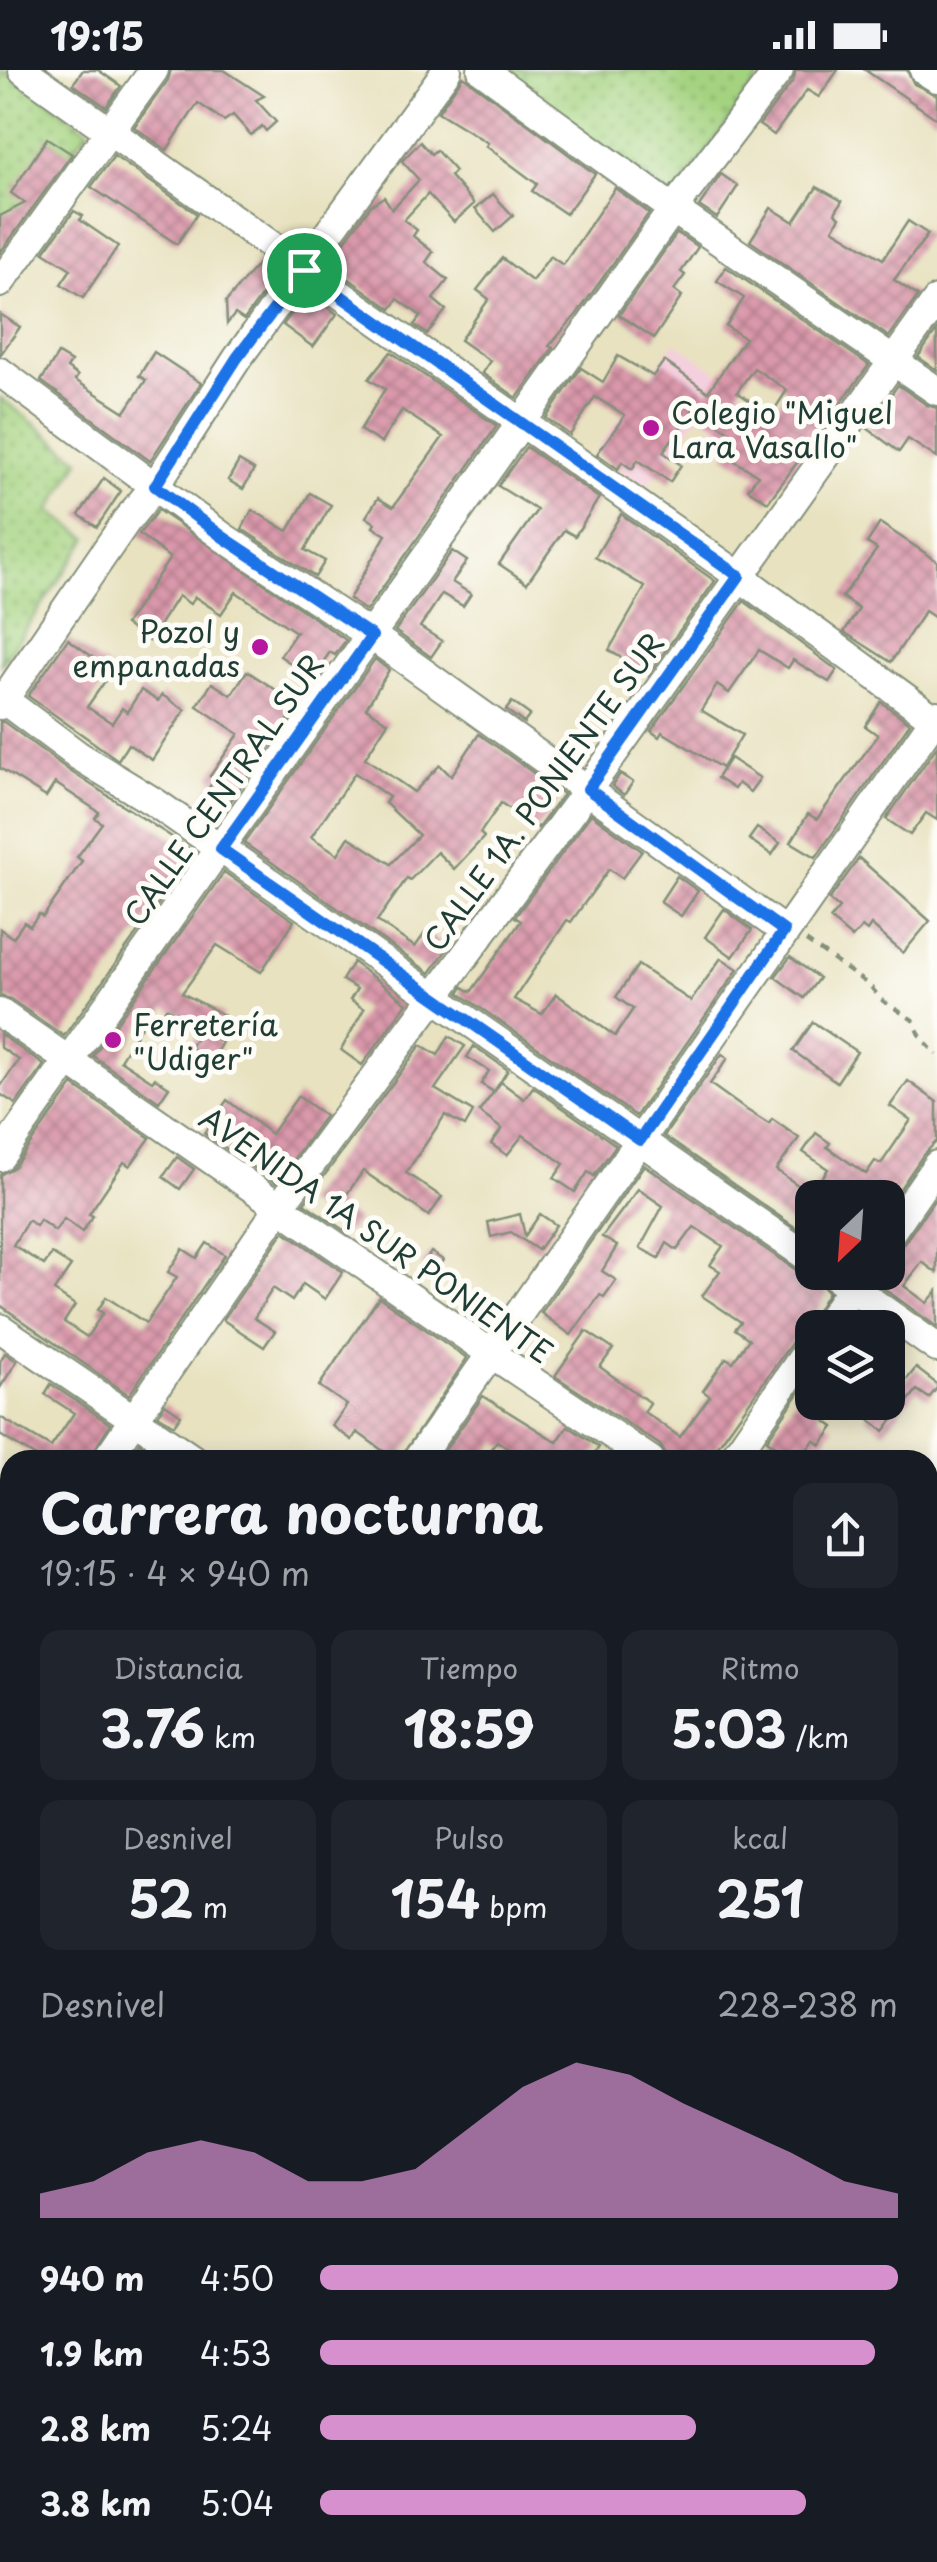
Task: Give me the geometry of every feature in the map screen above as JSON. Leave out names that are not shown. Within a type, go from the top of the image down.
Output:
[{"type":"street","points":[[23,70],[936,719],[423,1450]]},
{"type":"street","points":[[0,282],[154,70]]},
{"type":"street","points":[[447,70],[237,358],[155,486],[1,700],[157,804],[795,1248]]},
{"type":"street","points":[[482,70],[673,209],[937,391]]},
{"type":"street","name":"CALLE CENTRAL SUR","points":[[0,1157],[673,209],[779,70]]},
{"type":"street","points":[[924,70],[937,78]]},
{"type":"street","name":"CALLE 1A. PONIENTE SUR","points":[[113,1450],[280,1206],[588,789],[937,300]]},
{"type":"street","points":[[0,372],[223,537],[372,636],[784,931]]},
{"type":"street","name":"AVENIDA 1A SUR PONIENTE","points":[[0,1013],[635,1450]]},
{"type":"street","points":[[905,1211],[937,1164]]},
{"type":"street","points":[[863,1290],[937,1348]]},
{"type":"street","points":[[0,1328],[179,1450]]},
{"type":"street","points":[[739,1450],[795,1369]]},
{"type":"path","points":[[784,931],[812,944],[869,986],[883,1002],[913,1020],[922,1039],[937,1055]]},
{"type":"shaded area","name":"Colegio \"Miguel Lara Vasallo\"","points":[[675,342],[817,443],[791,479],[700,414],[644,490],[595,452]]},
{"type":"green space","points":[[0,70],[89,130],[22,214],[0,222]]},
{"type":"green space","points":[[497,70],[765,70],[674,198]]},
{"type":"green space","points":[[0,397],[80,460],[50,511],[88,538],[1,665]]},
{"type":"building","points":[[83,70],[98,70],[121,86],[106,107],[73,84]]},
{"type":"building","points":[[171,70],[224,70],[264,96],[256,100],[276,122],[266,131],[262,126],[251,135],[233,115],[224,121],[198,103],[167,150],[134,127]]},
{"type":"building","points":[[796,70],[838,70],[819,97],[807,90],[774,135],[759,125],[793,81]]},
{"type":"building","points":[[865,70],[907,70],[914,84],[937,95],[937,119]]},
{"type":"building","points":[[463,76],[595,174],[566,214],[532,191],[537,184],[486,146],[488,143],[438,112]]},
{"type":"building","points":[[47,138],[72,154],[0,253],[0,216],[25,203],[11,193]]},
{"type":"building","points":[[420,142],[431,154],[436,150],[455,171],[450,176],[474,204],[454,222],[428,194],[404,220],[417,230],[413,236],[433,252],[426,262],[448,280],[433,299],[446,310],[427,334],[414,325],[421,316],[398,299],[391,309],[328,264],[371,205],[384,197],[392,209],[419,180],[402,161]]},
{"type":"building","points":[[114,156],[197,214],[177,244],[91,187]]},
{"type":"building","points":[[721,174],[738,186],[717,218],[699,206]]},
{"type":"building","points":[[817,187],[842,201],[833,229],[883,259],[908,221],[928,234],[894,280],[918,296],[889,337],[750,241],[771,208],[794,222]]},
{"type":"building","points":[[615,188],[649,213],[577,314],[549,346],[553,348],[517,398],[482,373],[490,361],[460,340],[489,299],[477,290],[502,258],[532,281],[550,256],[563,265]]},
{"type":"building","points":[[493,194],[513,216],[495,232],[475,209]]},
{"type":"building","points":[[74,211],[83,216],[80,220],[118,246],[83,298],[61,284],[71,269],[44,252]]},
{"type":"building","points":[[677,233],[698,247],[674,290],[682,296],[654,338],[619,315]]},
{"type":"building","points":[[261,260],[279,272],[244,320],[235,314],[227,324],[226,302]]},
{"type":"building","points":[[726,267],[869,365],[768,502],[748,489],[758,475],[725,455],[736,436],[694,408],[663,452],[681,465],[670,482],[638,460],[632,469],[622,462],[618,469],[597,454],[625,415],[595,397],[570,435],[546,418],[581,368],[603,382],[618,356],[653,376],[664,361],[708,392],[745,338],[726,326],[744,298],[717,281]],"holes":[[[754,368],[787,390],[771,415],[737,392]]]},
{"type":"building","points":[[307,292],[337,314],[313,347],[283,325]]},
{"type":"building","points":[[0,314],[20,327],[0,355]]},
{"type":"building","points":[[937,330],[937,370],[918,357]]},
{"type":"building","points":[[154,352],[201,383],[150,461],[41,381],[58,354],[71,362],[67,368],[78,376],[75,380],[125,412],[146,380],[139,376]]},
{"type":"building","points":[[391,352],[497,426],[366,611],[349,599],[386,535],[366,517],[378,498],[393,507],[443,437],[402,410],[381,443],[360,430],[385,389],[369,379]]},
{"type":"building","points":[[898,385],[937,408],[937,458],[908,439],[899,452],[867,428]]},
{"type":"building","points":[[526,447],[599,498],[575,536],[564,530],[527,583],[499,564],[537,510],[498,486]]},
{"type":"building","points":[[239,461],[254,470],[243,489],[228,480]]},
{"type":"building","points":[[104,478],[121,491],[97,527],[79,515]]},
{"type":"building","points":[[310,493],[331,505],[305,550],[325,561],[315,577],[242,529],[252,510],[288,531]]},
{"type":"building","points":[[158,510],[346,640],[335,655],[330,652],[312,678],[280,656],[296,632],[236,592],[221,614],[195,597],[190,604],[178,596],[149,641],[125,625],[170,558],[139,534]]},
{"type":"building","points":[[621,514],[715,581],[648,675],[609,650],[645,587],[595,557]]},
{"type":"building","points":[[880,523],[937,561],[937,619],[925,611],[891,662],[844,632],[859,609],[842,597],[877,549],[867,543]]},
{"type":"building","points":[[452,551],[467,561],[452,582],[471,594],[463,606],[442,594],[420,627],[442,641],[431,657],[395,631]]},
{"type":"building","points":[[744,601],[837,670],[829,682],[793,660],[788,668],[759,650],[729,693],[717,685],[701,710],[742,735],[722,768],[662,732],[659,737],[651,731]]},
{"type":"building","points":[[68,639],[112,671],[87,707],[112,723],[122,708],[127,712],[141,690],[158,701],[162,695],[185,710],[152,760],[128,744],[118,760],[28,696]]},
{"type":"building","points":[[375,659],[389,670],[366,708],[388,722],[365,758],[414,792],[440,765],[451,776],[479,734],[563,794],[538,828],[501,803],[480,833],[484,837],[454,869],[437,852],[410,880],[407,878],[377,921],[415,947],[425,933],[448,948],[430,973],[244,843]],"holes":[[[355,773],[389,797],[385,803],[419,835],[391,864],[349,837],[338,854],[311,837]]]},
{"type":"building","points":[[247,671],[299,705],[215,823],[194,809],[215,779],[210,776],[239,734],[197,706],[212,683],[231,695]]},
{"type":"building","points":[[512,702],[530,715],[524,723],[506,710]]},
{"type":"building","points":[[881,702],[910,723],[816,857],[791,842],[808,814],[817,819],[878,735],[865,726]]},
{"type":"building","points":[[0,722],[195,852],[64,1036],[0,996],[0,929],[13,938],[24,922],[30,926],[39,914],[43,917],[82,861],[77,857],[102,823],[95,818],[99,812],[55,783],[46,797],[0,768]]},
{"type":"building","points":[[937,746],[937,820],[926,813],[910,835],[886,819]]},
{"type":"building","points":[[730,758],[760,778],[750,792],[738,783],[734,789],[717,778]]},
{"type":"building","points":[[620,774],[633,782],[624,795],[612,786]]},
{"type":"building","points":[[591,814],[642,851],[622,878],[609,869],[571,922],[567,920],[514,999],[542,1014],[556,994],[615,1036],[633,1009],[616,997],[638,965],[691,1001],[721,958],[738,969],[636,1116],[459,993],[463,987],[471,992],[521,921],[515,917]]},
{"type":"building","points":[[757,828],[780,843],[772,855],[749,839]]},
{"type":"building","points":[[859,858],[930,921],[903,953],[871,925],[867,931],[862,927],[852,938],[830,919],[839,908],[829,900]]},
{"type":"building","points":[[224,872],[294,921],[261,972],[217,945],[182,993],[224,1015],[212,1037],[222,1042],[212,1060],[190,1048],[201,1027],[166,1008],[153,1029],[143,1023],[120,1060],[169,1087],[159,1102],[93,1056]]},
{"type":"building","points":[[677,876],[698,891],[681,916],[660,902]]},
{"type":"building","points":[[724,909],[752,930],[733,957],[705,937]]},
{"type":"building","points":[[790,957],[819,978],[804,998],[775,977]]},
{"type":"building","points":[[353,962],[407,1003],[362,1065],[341,1050],[364,1009],[350,1000],[357,989],[342,980]]},
{"type":"building","points":[[813,1022],[857,1052],[837,1082],[793,1051]]},
{"type":"building","points":[[0,1034],[44,1065],[16,1104],[0,1094],[0,1087],[19,1060],[0,1047]]},
{"type":"building","points":[[449,1036],[465,1046],[435,1089],[473,1112],[465,1126],[445,1115],[406,1173],[442,1197],[429,1216],[363,1171],[338,1207],[357,1220],[348,1233],[304,1203],[421,1045],[438,1055]]},
{"type":"building","points":[[474,1046],[508,1070],[494,1092],[481,1084],[489,1071],[467,1057]]},
{"type":"building","points":[[722,1054],[728,1058],[710,1084],[769,1124],[772,1119],[799,1138],[776,1170],[795,1183],[795,1227],[664,1136]]},
{"type":"building","points":[[908,1081],[937,1102],[937,1141],[905,1181],[821,1180],[828,1169],[803,1152],[816,1133],[830,1143],[827,1147],[866,1174],[875,1161],[881,1164],[911,1120],[890,1106]]},
{"type":"building","points":[[501,1082],[524,1099],[533,1087],[616,1145],[594,1176],[588,1172],[575,1192],[554,1178],[564,1164],[523,1135],[507,1155],[491,1144],[502,1129],[479,1112]]},
{"type":"building","points":[[73,1085],[150,1138],[130,1166],[124,1162],[89,1214],[93,1216],[82,1232],[64,1219],[55,1231],[40,1220],[36,1226],[28,1220],[13,1245],[44,1265],[52,1254],[71,1266],[54,1291],[75,1305],[64,1322],[87,1337],[103,1313],[98,1310],[106,1297],[146,1323],[177,1277],[168,1272],[183,1249],[197,1258],[207,1243],[225,1255],[129,1395],[0,1305],[0,1175],[14,1167]]},
{"type":"building","points":[[298,1096],[325,1116],[276,1183],[204,1133],[227,1100],[271,1134]]},
{"type":"building","points":[[177,1157],[194,1169],[180,1189],[163,1177]]},
{"type":"building","points":[[644,1165],[795,1269],[795,1290],[828,1292],[818,1310],[795,1310],[795,1338],[715,1450],[663,1450],[555,1376],[586,1331],[613,1349],[600,1367],[650,1403],[644,1412],[680,1437],[710,1396],[703,1391],[726,1358],[733,1362],[749,1339],[735,1329],[741,1322],[702,1296],[720,1271],[710,1265],[723,1246],[694,1227],[677,1250],[667,1243],[659,1258],[640,1248],[663,1206],[638,1189],[602,1237],[617,1246],[602,1271],[616,1280],[571,1335],[541,1313]]},
{"type":"building","points":[[937,1196],[937,1273],[922,1262],[905,1285],[905,1242]]},
{"type":"building","points":[[520,1214],[525,1236],[540,1214],[556,1225],[538,1250],[511,1232],[491,1237],[488,1222]]},
{"type":"building","points":[[284,1231],[343,1272],[325,1299],[303,1284],[292,1301],[273,1288],[254,1318],[275,1331],[264,1347],[223,1320]]},
{"type":"building","points":[[431,1252],[443,1260],[433,1274],[422,1266]]},
{"type":"building","points":[[905,1287],[927,1303],[937,1291],[937,1327],[886,1290],[905,1290]]},
{"type":"building","points":[[472,1295],[498,1313],[486,1329],[461,1311]]},
{"type":"building","points":[[379,1297],[467,1358],[406,1450],[382,1450],[357,1432],[352,1440],[332,1426],[347,1405],[319,1386]]},
{"type":"building","points":[[5,1353],[17,1361],[0,1388],[0,1361]]},
{"type":"building","points":[[916,1368],[937,1388],[929,1398],[917,1390],[905,1405],[905,1382]]},
{"type":"building","points":[[51,1384],[110,1424],[95,1450],[25,1450],[0,1435],[0,1417],[51,1447],[74,1413],[45,1394]]},
{"type":"building","points":[[483,1396],[557,1442],[568,1426],[599,1447],[510,1450],[497,1441],[490,1450],[445,1450]]},
{"type":"building","points":[[795,1399],[795,1420],[824,1420],[834,1427],[821,1445],[814,1440],[807,1450],[781,1450],[767,1440]]},
{"type":"building","points":[[165,1404],[181,1415],[174,1425],[158,1415]]},
{"type":"building","points":[[870,1420],[893,1420],[884,1431]]},
{"type":"place","name":"Colegio \"Miguel Lara Vasallo\"","points":[[651,428]]},
{"type":"place","name":"Pozol y empanadas","points":[[260,647]]},
{"type":"place","name":"Ferretería \"Udiger\"","points":[[113,1040]]},
{"type":"route","points":[[304,270],[739,576],[588,789],[784,931],[640,1140],[221,849],[372,636],[223,537],[155,486],[237,358],[304,270]]}]
